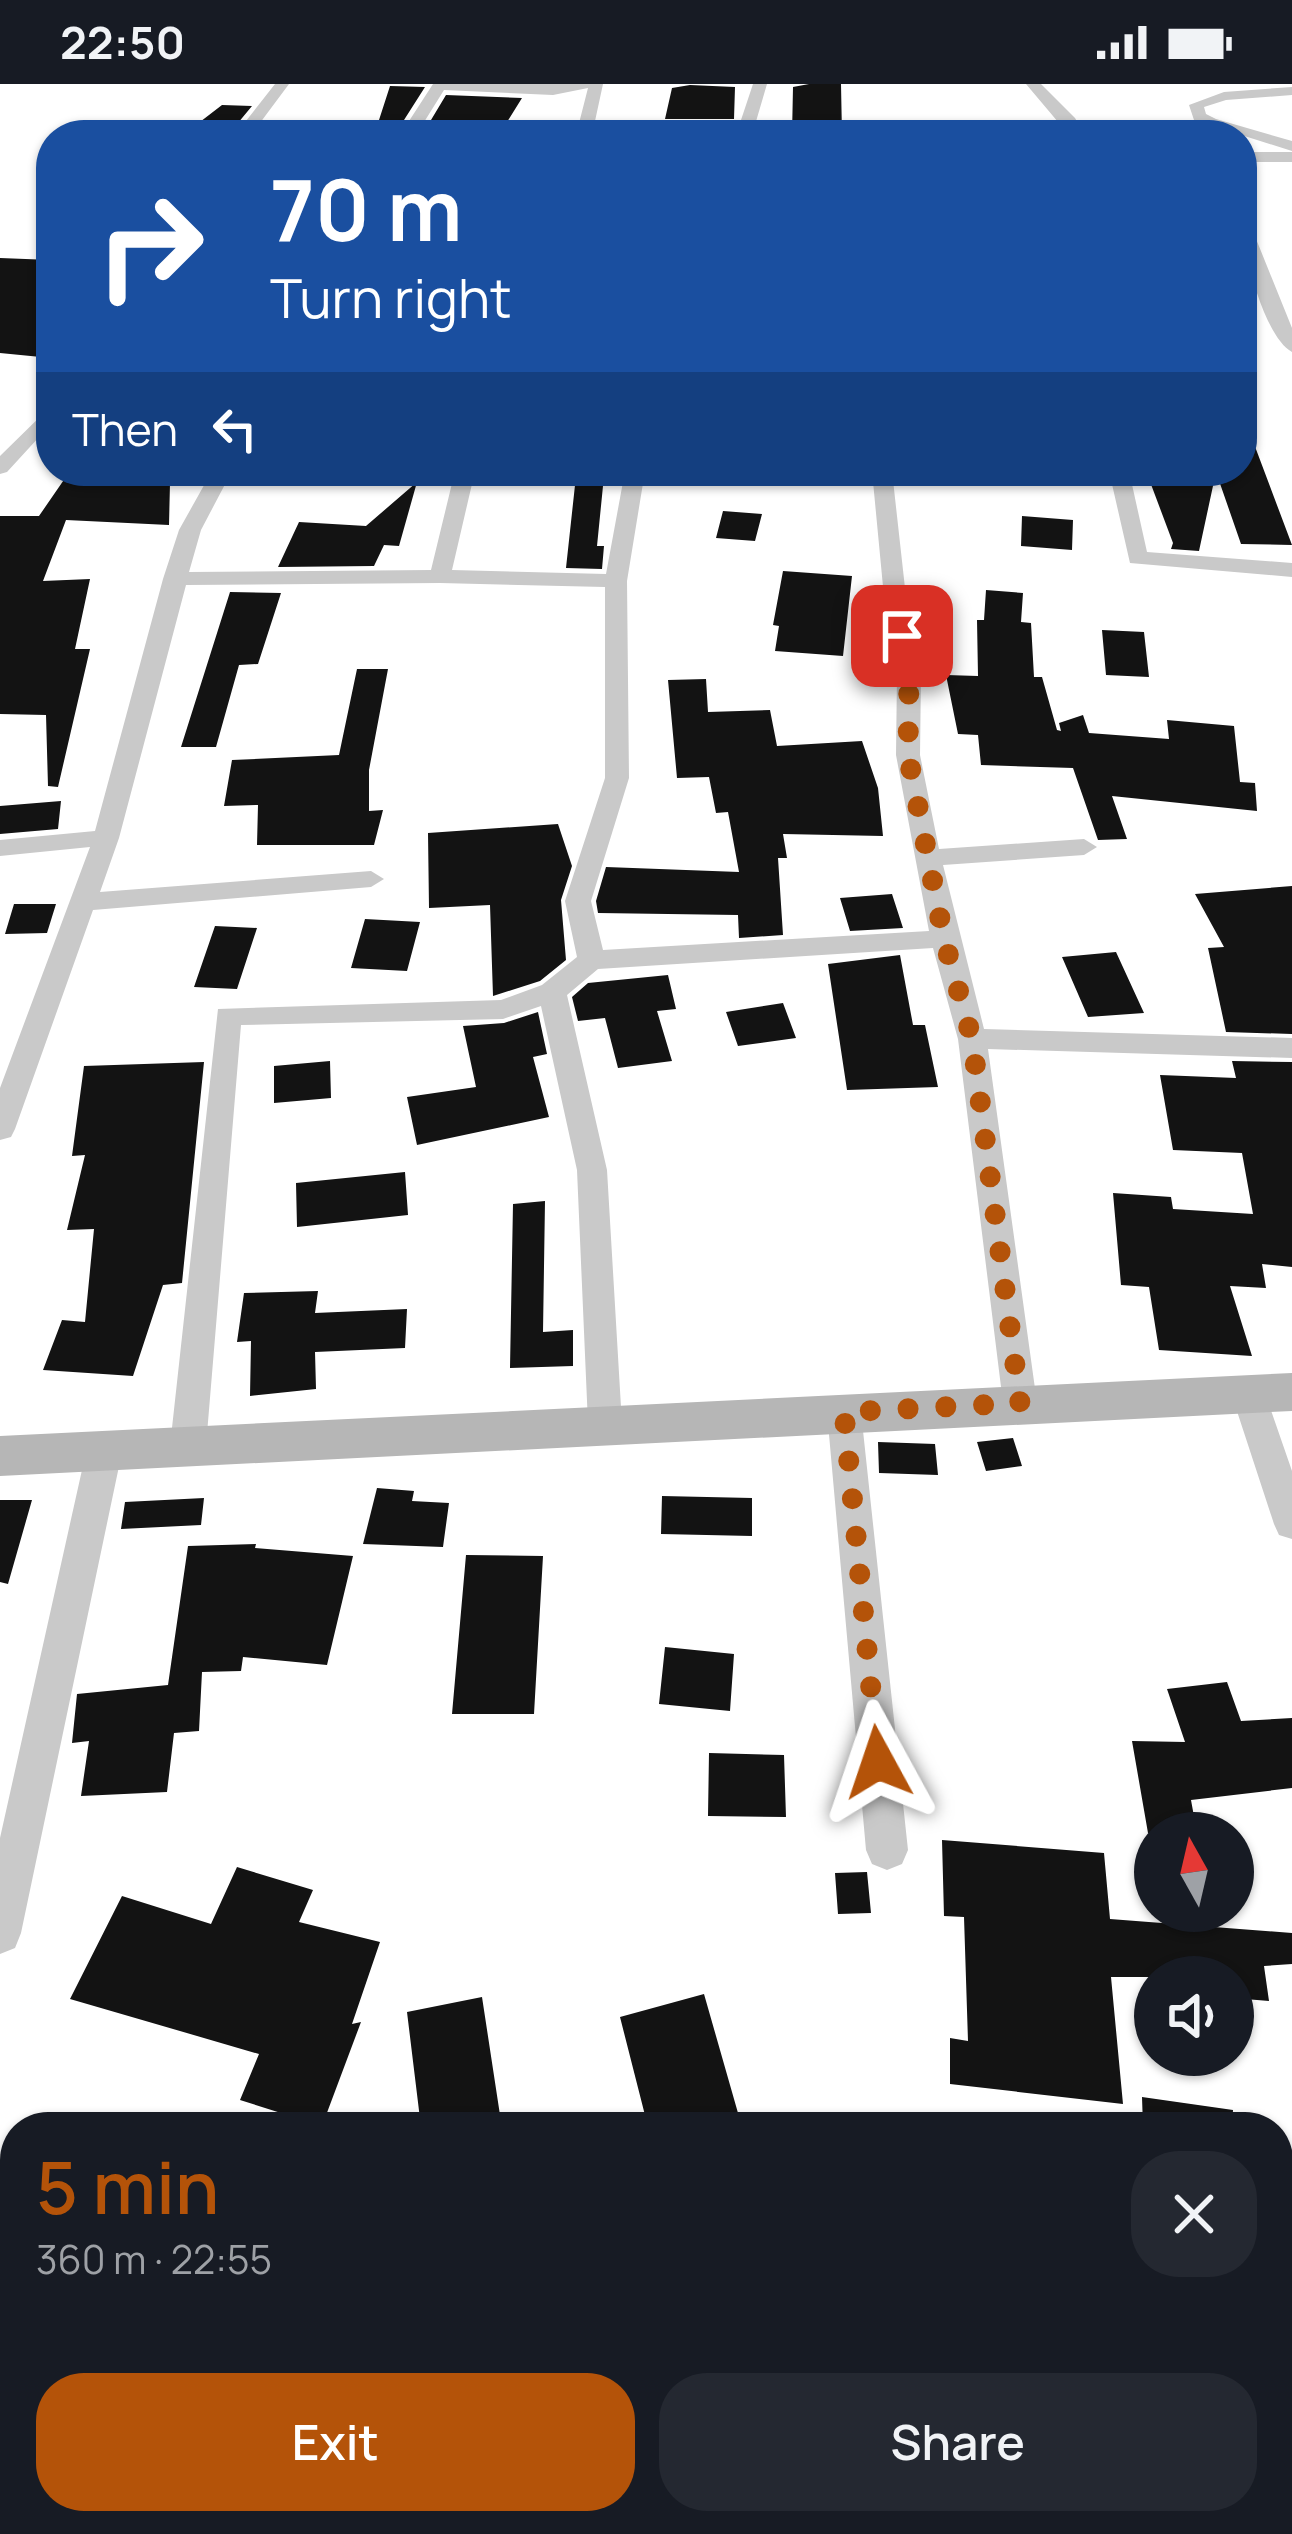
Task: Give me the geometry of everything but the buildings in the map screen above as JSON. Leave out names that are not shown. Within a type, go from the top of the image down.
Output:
[{"type":"street","points":[[254,120],[282,84]]},
{"type":"street","points":[[417,120],[440,84],[592,89],[587,120]]},
{"type":"street","points":[[749,120],[760,84]]},
{"type":"street","points":[[1033,84],[1068,120]]},
{"type":"street","points":[[1205,120],[1199,117],[1196,105],[1224,97],[1292,91]]},
{"type":"street","points":[[1257,132],[1292,146]]},
{"type":"street","points":[[1257,157],[1292,157]]},
{"type":"street","points":[[1257,257],[1283,313],[1292,346]]},
{"type":"street","points":[[0,468],[36,428]]},
{"type":"street","points":[[0,1129],[106,838],[190,530],[215,486]]},
{"type":"street","points":[[440,576],[462,486]]},
{"type":"street","points":[[591,959],[578,901],[617,778],[616,581],[632,486]]},
{"type":"street","points":[[884,486],[909,674],[908,755],[944,939],[972,1039],[1020,1403]]},
{"type":"street","points":[[1122,486],[1138,558],[1292,570]]},
{"type":"street","points":[[174,579],[440,576],[616,581]]},
{"type":"street","points":[[0,848],[106,838]]},
{"type":"street","points":[[928,858],[1084,847]]},
{"type":"street","points":[[83,902],[370,879]]},
{"type":"street","points":[[188,1446],[228,1016],[503,1009],[552,992],[591,959],[944,939]]},
{"type":"street","points":[[552,992],[592,1170],[605,1424]]},
{"type":"street","points":[[972,1039],[1292,1048]]},
{"type":"street","points":[[0,1456],[1270,1394],[1292,1524]]},
{"type":"street","points":[[844,1412],[887,1850]]},
{"type":"street","points":[[0,1933],[104,1452]]},
{"type":"route","points":[[878,1762],[844,1412],[1020,1403],[972,1039],[944,939],[908,755],[909,674],[902,636]]}]
